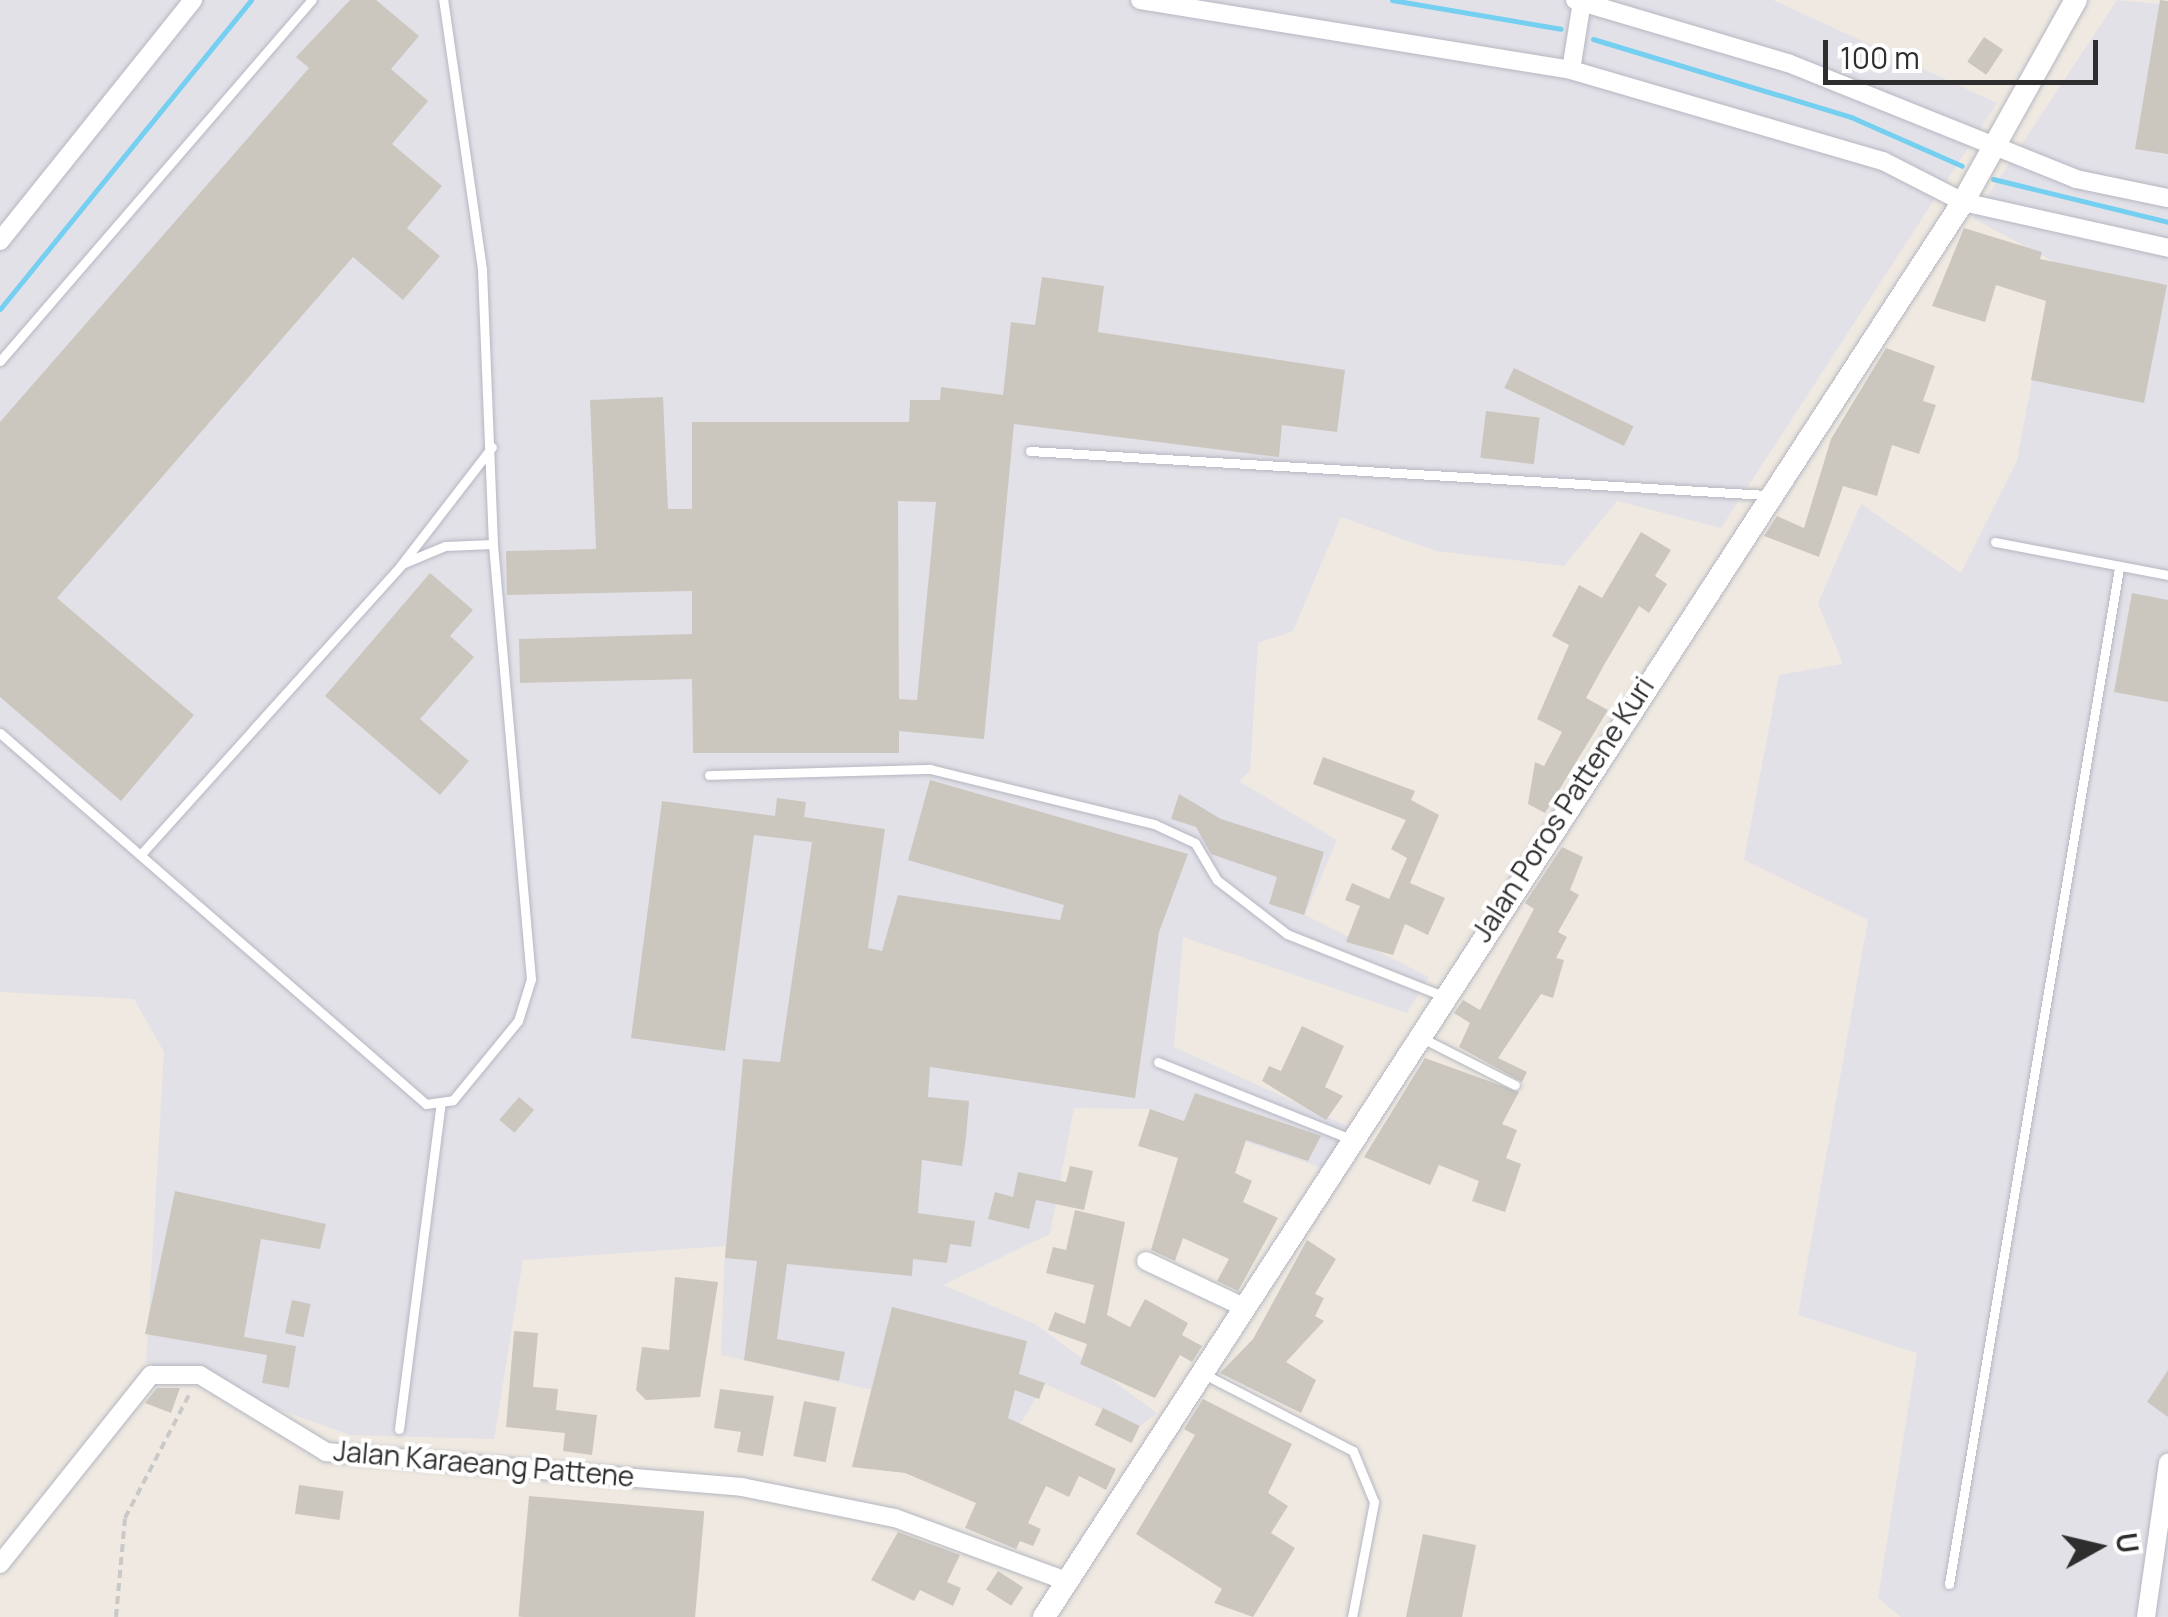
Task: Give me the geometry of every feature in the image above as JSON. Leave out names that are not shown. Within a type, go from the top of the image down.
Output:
[{"type":"street","points":[[0,241],[193,0]]},
{"type":"street","points":[[1140,0],[1571,70],[1883,161],[1962,202],[2168,248]]},
{"type":"street","name":"Jalan Poros Pattene Kuri","points":[[1044,1617],[1440,995],[1962,202],[2076,0]]},
{"type":"street","points":[[1571,70],[1579,1],[1788,62],[1990,148],[2168,198]]},
{"type":"street","points":[[1146,1261],[1241,1306]]},
{"type":"street","points":[[0,1564],[151,1375],[200,1376]]},
{"type":"street","name":"Jalan Karaeang Pattene","points":[[200,1376],[326,1452],[742,1487],[895,1518],[1066,1581]]},
{"type":"street","points":[[2146,1617],[2168,1463]]},
{"type":"lane","points":[[0,361],[312,0]]},
{"type":"lane","points":[[399,1429],[440,1106],[518,1022],[530,992],[493,544],[482,268],[443,0]]},
{"type":"lane","points":[[142,853],[402,564],[492,447]]},
{"type":"lane","points":[[1030,451],[1766,496]]},
{"type":"lane","points":[[1995,542],[2168,575]]},
{"type":"lane","points":[[402,564],[445,546],[493,544]]},
{"type":"lane","points":[[1949,1584],[2120,568]]},
{"type":"lane","points":[[0,733],[142,853],[418,1099],[440,1106]]},
{"type":"lane","points":[[709,776],[930,769],[1154,824],[1195,843],[1217,880],[1287,934],[1440,995]]},
{"type":"lane","points":[[1415,1035],[1515,1085]]},
{"type":"lane","points":[[1158,1062],[1348,1138]]},
{"type":"lane","points":[[1199,1372],[1353,1451],[1374,1502],[1352,1617]]},
{"type":"path","points":[[116,1617],[125,1518],[200,1376]]},
{"type":"shaded area","points":[[0,0],[1773,0],[1997,103],[1721,528],[1617,501],[1564,566],[1436,551],[1341,517],[1293,631],[1258,643],[1250,771],[1239,781],[1337,840],[1305,915],[1429,977],[1407,1013],[1183,937],[1174,1047],[1354,1129],[1328,1170],[1150,1109],[1074,1108],[1050,1234],[943,1285],[1035,1324],[1157,1413],[1140,1426],[1045,1384],[1020,1424],[721,1355],[725,1246],[523,1260],[494,1439],[350,1435],[146,1362],[164,1052],[134,999],[0,992]]},
{"type":"shaded area","points":[[2117,0],[2168,5],[2168,1617],[1901,1617],[1878,1598],[1917,1353],[1798,1315],[1868,920],[1744,860],[1779,675],[1843,664],[1818,603],[1861,504],[1961,573],[2017,461],[2054,262],[1973,218]]},
{"type":"building","points":[[350,0],[376,0],[419,36],[391,69],[428,101],[392,144],[442,186],[407,228],[440,256],[403,300],[353,257],[57,598],[194,715],[121,801],[0,697],[0,422],[309,68],[296,57]]},
{"type":"building","points":[[2160,0],[2168,1],[2168,154],[2135,149]]},
{"type":"building","points":[[1984,37],[2003,50],[1986,75],[1967,62]]},
{"type":"building","points":[[1964,228],[2042,252],[2040,259],[2167,285],[2144,403],[2031,380],[2046,301],[1996,285],[1985,322],[1932,306]]},
{"type":"building","points":[[1042,277],[1104,286],[1098,332],[1345,370],[1337,432],[1282,425],[1279,457],[1014,424],[984,739],[899,731],[899,753],[693,753],[692,679],[520,683],[519,639],[692,634],[692,591],[507,595],[506,551],[596,549],[590,400],[663,397],[668,509],[692,509],[692,422],[909,422],[910,400],[940,400],[941,387],[1003,395],[1011,322],[1035,325]],"holes":[[[898,501],[936,502],[917,700],[899,699]]]},
{"type":"building","points":[[1886,348],[1935,366],[1923,401],[1936,405],[1919,454],[1892,445],[1877,496],[1843,486],[1819,557],[1764,536],[1777,516],[1804,528],[1831,439]]},
{"type":"building","points":[[1514,368],[1634,426],[1624,446],[1504,388]]},
{"type":"building","points":[[1486,411],[1540,418],[1534,464],[1480,458]]},
{"type":"building","points":[[1641,532],[1671,550],[1655,576],[1667,584],[1649,613],[1639,606],[1586,698],[1608,710],[1545,813],[1528,804],[1535,762],[1544,766],[1562,732],[1537,719],[1569,645],[1552,636],[1579,585],[1602,598]]},
{"type":"building","points":[[430,573],[473,610],[450,636],[474,657],[420,719],[469,761],[440,795],[325,696]]},
{"type":"building","points":[[2132,593],[2168,600],[2168,702],[2114,692]]},
{"type":"building","points":[[1323,757],[1415,791],[1411,800],[1439,815],[1410,883],[1445,898],[1428,935],[1405,924],[1393,955],[1346,942],[1360,906],[1345,900],[1352,883],[1389,899],[1407,858],[1391,849],[1406,820],[1313,784]]},
{"type":"building","points":[[930,780],[1188,854],[1159,932],[1135,1098],[930,1067],[928,1097],[969,1101],[966,1138],[962,1166],[922,1160],[918,1213],[975,1221],[971,1247],[950,1244],[947,1263],[913,1259],[912,1276],[787,1264],[777,1339],[845,1352],[839,1381],[744,1360],[757,1261],[725,1258],[743,1059],[780,1062],[812,842],[754,835],[725,1051],[631,1038],[662,801],[775,816],[777,798],[806,802],[804,817],[885,829],[868,948],[882,951],[898,895],[1060,920],[1064,905],[908,860]]},
{"type":"building","points":[[1179,794],[1221,819],[1324,852],[1304,915],[1269,904],[1277,877],[1211,854],[1196,827],[1171,819]]},
{"type":"building","points":[[1562,847],[1583,857],[1570,890],[1579,895],[1558,932],[1567,937],[1556,958],[1564,960],[1553,998],[1541,994],[1498,1058],[1527,1072],[1522,1082],[1459,1047],[1470,1023],[1454,1013],[1463,1000],[1480,1010],[1534,909],[1525,903]]},
{"type":"building","points":[[1302,1026],[1344,1046],[1325,1087],[1343,1096],[1326,1120],[1262,1081],[1269,1066],[1281,1071]]},
{"type":"building","points":[[1425,1058],[1519,1092],[1502,1124],[1517,1130],[1506,1158],[1521,1164],[1505,1212],[1472,1201],[1479,1181],[1439,1165],[1430,1185],[1364,1157]]},
{"type":"building","points":[[1195,1093],[1321,1136],[1308,1161],[1246,1140],[1235,1173],[1252,1181],[1243,1202],[1278,1218],[1238,1291],[1217,1281],[1229,1259],[1183,1238],[1175,1261],[1151,1250],[1178,1158],[1138,1146],[1150,1109],[1184,1121]]},
{"type":"building","points":[[519,1097],[534,1110],[514,1133],[499,1120]]},
{"type":"building","points":[[1070,1166],[1093,1171],[1084,1210],[1036,1200],[1029,1229],[988,1219],[995,1192],[1013,1197],[1018,1172],[1066,1182]]},
{"type":"building","points":[[175,1191],[326,1224],[320,1249],[261,1239],[244,1337],[296,1346],[289,1388],[262,1383],[267,1355],[145,1334]]},
{"type":"building","points":[[1075,1210],[1125,1222],[1107,1315],[1130,1327],[1145,1299],[1188,1323],[1182,1335],[1202,1346],[1192,1362],[1180,1355],[1155,1398],[1080,1364],[1087,1344],[1048,1330],[1055,1312],[1085,1324],[1094,1285],[1046,1273],[1053,1247],[1066,1250]]},
{"type":"building","points":[[1307,1240],[1336,1259],[1315,1294],[1324,1298],[1315,1316],[1324,1321],[1286,1362],[1316,1380],[1301,1413],[1220,1373],[1253,1339]]},
{"type":"building","points":[[675,1277],[718,1282],[700,1397],[646,1400],[636,1390],[642,1347],[669,1350]]},
{"type":"building","points":[[292,1300],[311,1304],[304,1337],[285,1333]]},
{"type":"building","points":[[892,1307],[1027,1341],[1019,1374],[1045,1383],[1039,1399],[1015,1390],[1008,1418],[1116,1469],[1106,1490],[1079,1476],[1069,1497],[1046,1486],[1028,1523],[1041,1529],[1033,1546],[1020,1541],[1016,1549],[965,1528],[976,1503],[905,1473],[852,1467]]},
{"type":"building","points":[[514,1331],[538,1333],[533,1387],[558,1389],[556,1410],[597,1415],[592,1455],[563,1451],[565,1433],[506,1427]]},
{"type":"building","points":[[2168,1370],[2168,1417],[2147,1402]]},
{"type":"building","points":[[157,1388],[180,1388],[171,1413],[145,1403]]},
{"type":"building","points":[[720,1389],[774,1396],[763,1456],[737,1452],[741,1432],[714,1428]]},
{"type":"building","points":[[1203,1399],[1292,1444],[1268,1493],[1288,1506],[1271,1533],[1295,1548],[1253,1617],[1214,1603],[1222,1589],[1136,1534],[1195,1435],[1184,1429]]},
{"type":"building","points":[[804,1401],[836,1407],[826,1462],[793,1456]]},
{"type":"building","points":[[1103,1408],[1140,1426],[1132,1443],[1095,1425]]},
{"type":"building","points":[[299,1485],[344,1491],[340,1520],[295,1514]]},
{"type":"building","points":[[529,1496],[704,1511],[695,1617],[518,1617]]},
{"type":"building","points":[[898,1532],[960,1555],[947,1582],[961,1588],[953,1606],[920,1590],[914,1601],[871,1580]]},
{"type":"building","points":[[1423,1534],[1476,1545],[1462,1617],[1406,1617]]},
{"type":"building","points":[[998,1571],[1023,1587],[1011,1606],[986,1589]]},
{"type":"waterway","points":[[0,309],[251,0]]},
{"type":"waterway","points":[[1392,0],[1561,29]]},
{"type":"waterway","points":[[1593,39],[1851,117],[1962,166]]},
{"type":"waterway","points":[[1993,179],[2168,222]]}]
